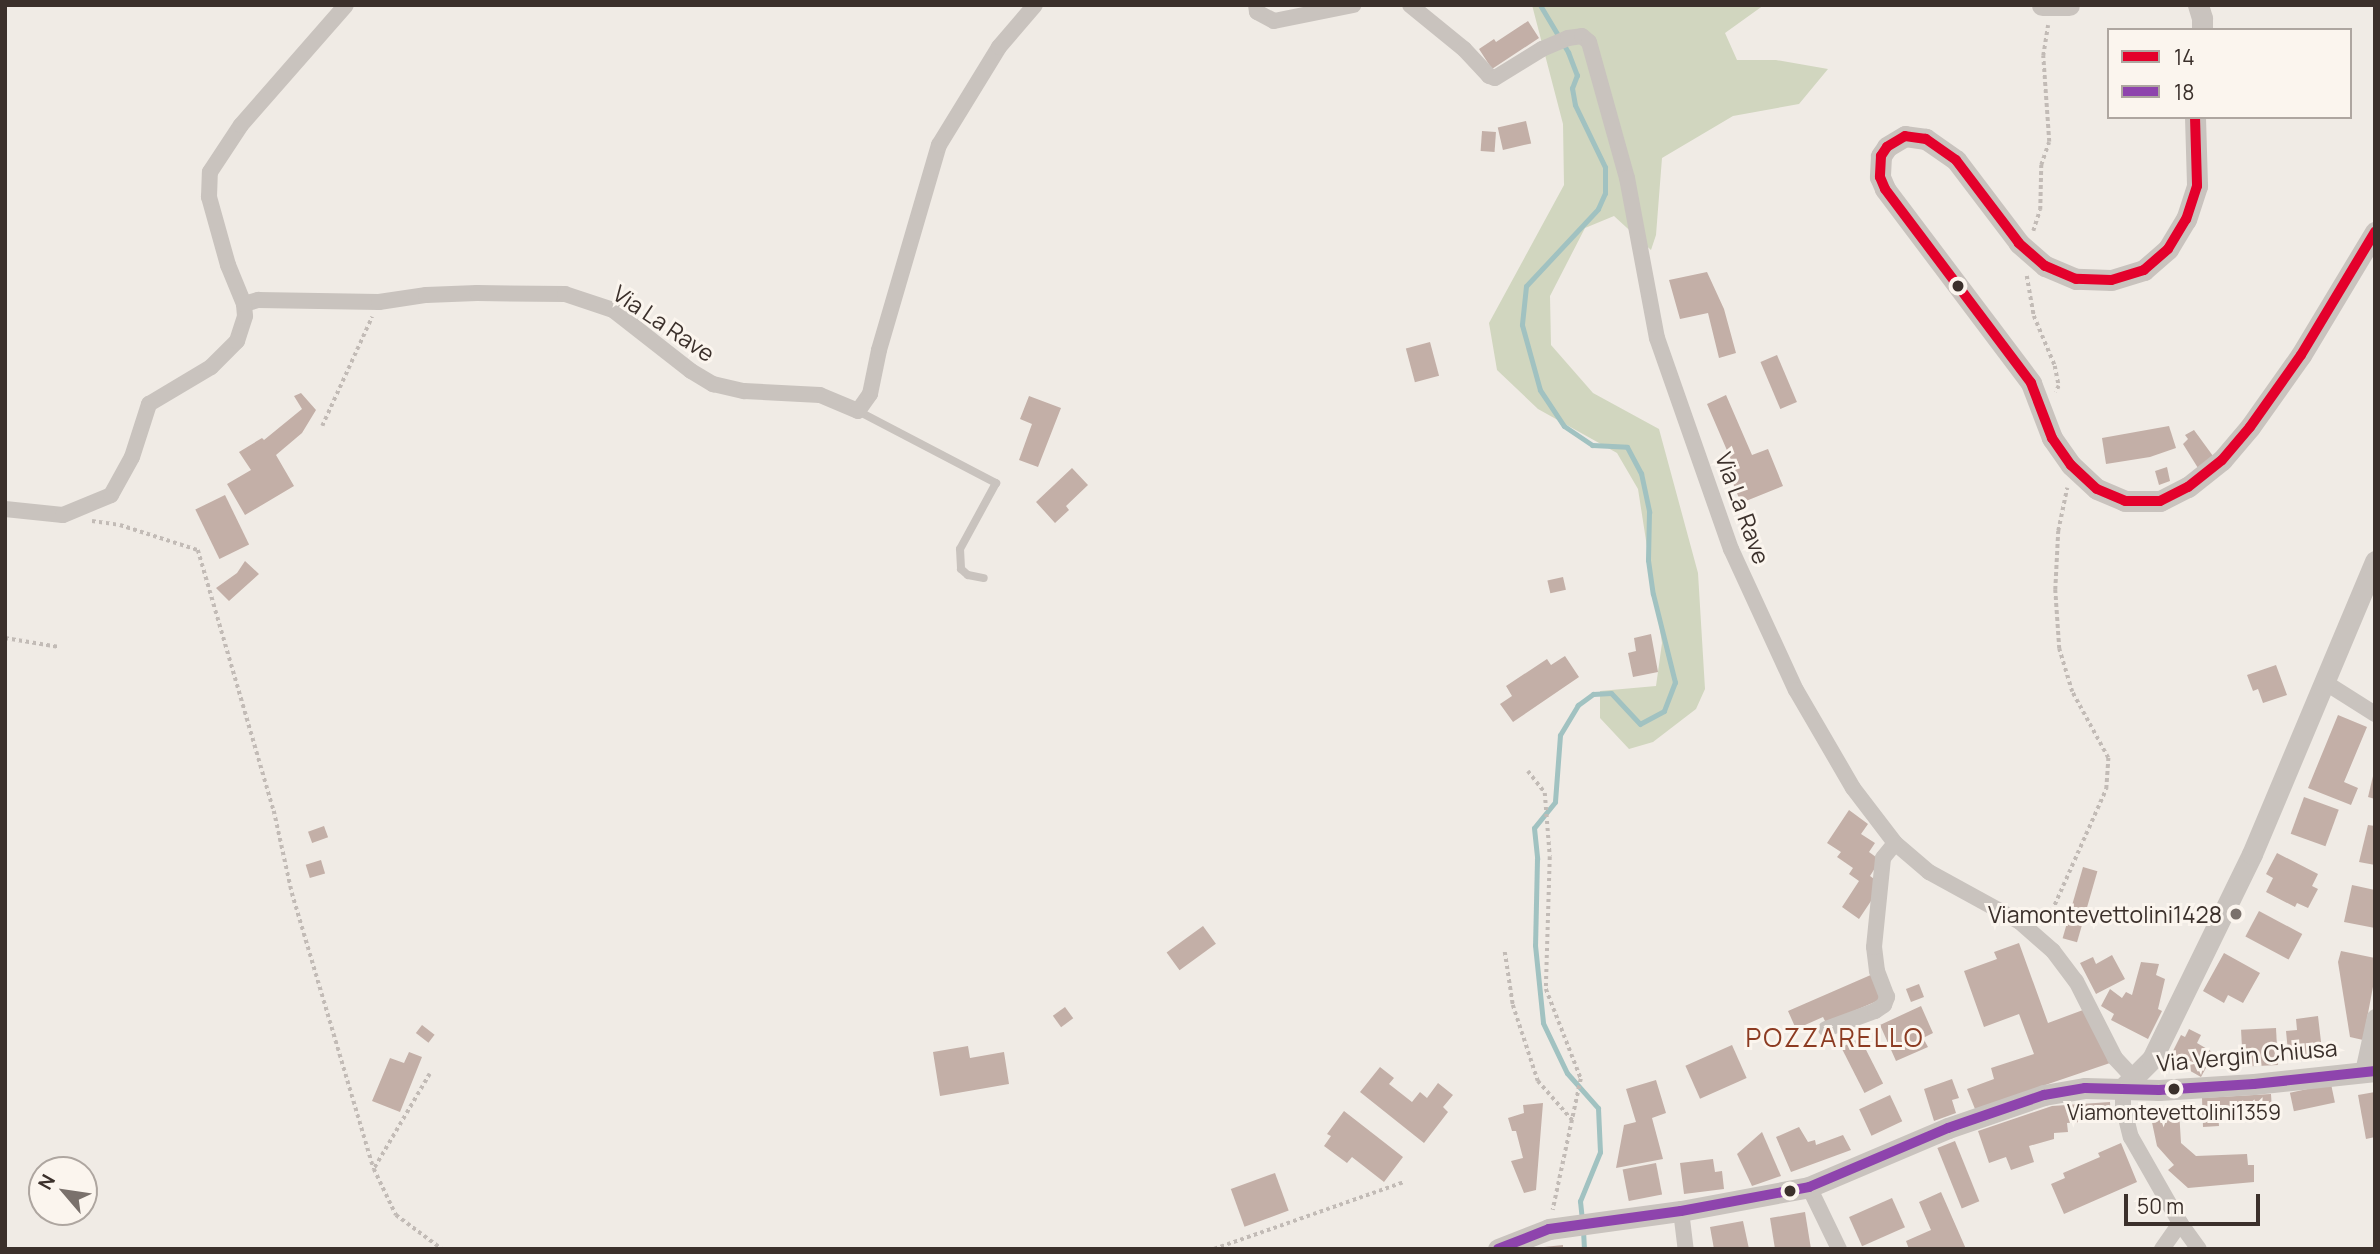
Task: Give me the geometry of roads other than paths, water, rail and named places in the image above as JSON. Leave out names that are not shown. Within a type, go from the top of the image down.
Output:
[{"type":"street","points":[[5,509],[63,515],[111,495],[132,457],[149,404],[211,367],[228,353],[243,325],[244,304],[228,265],[209,197],[210,172],[241,125],[346,5]]},
{"type":"street","points":[[858,411],[867,402],[870,394],[878,350],[939,145],[999,47],[1035,5]]},
{"type":"street","points":[[1256,5],[1257,12],[1274,21],[1353,5]]},
{"type":"street","name":"Via La Rave","points":[[1410,5],[1464,49],[1489,76],[1495,78],[1542,49],[1575,37],[1589,42],[1614,124],[1657,338],[1731,549],[1796,690],[1853,788],[1895,843],[1929,872],[2021,922],[2039,937],[2076,981],[2128,1082]]},
{"type":"street","points":[[2198,5],[2203,18],[2202,28]]},
{"type":"street","points":[[2194,119],[2197,186],[2186,219],[2168,249],[2144,270],[2111,281],[2076,279],[2045,266],[2026,251],[1956,160],[1941,148],[1916,135],[1905,136],[1887,147],[1879,166],[1885,189],[2031,383],[2052,438],[2071,465],[2097,489],[2125,501],[2160,501],[2222,460],[2250,427],[2301,355],[2375,232]]},
{"type":"street","name":"Via La Rave","points":[[244,304],[258,300],[379,302],[426,295],[533,292],[565,294],[613,310],[691,371],[713,384],[744,391],[820,395],[858,411]]},
{"type":"street","points":[[2199,1249],[2180,1223],[2132,1137],[2123,1106],[2128,1082],[2152,1059],[2252,854],[2375,561]]},
{"type":"street","points":[[2326,683],[2375,714]]},
{"type":"street","points":[[1826,1029],[1884,1005],[1886,997],[1877,971],[1874,947],[1883,858],[1895,843]]},
{"type":"street","points":[[2369,1072],[2375,1017]]},
{"type":"street","name":"Via Vergin Chiusa","points":[[1498,1249],[1555,1228],[1681,1211],[1810,1187],[1948,1128],[2044,1095],[2128,1082],[2159,1090],[2254,1084],[2369,1072]]},
{"type":"street","points":[[1810,1187],[1839,1249]]},
{"type":"street","points":[[1681,1211],[1686,1249]]},
{"type":"street","points":[[2162,1249],[2180,1223]]},
{"type":"lane","points":[[858,411],[996,483],[960,549],[961,569],[968,575],[984,578]]},
{"type":"waterway","points":[[1540,5],[1568,52],[1577,75],[1572,88],[1575,105],[1605,167],[1605,193],[1598,209],[1526,286],[1522,325],[1540,390],[1564,426],[1592,445],[1627,447],[1641,473],[1649,512],[1648,560],[1653,594],[1675,682],[1664,711],[1640,724],[1611,693],[1593,694],[1578,705],[1560,735],[1555,802],[1534,828],[1537,859],[1535,945],[1543,1023],[1567,1073],[1598,1108],[1600,1152],[1580,1201],[1582,1220]]},
{"type":"waterway","points":[[1583,1230],[1584,1249]]},
{"type":"place","name":"Viamontevettolini1428","points":[[2236,914]]},
{"type":"place","name":"Viamontevettolini1359","points":[[2174,1089]]},
{"type":"district","name":"POZZARELLO","points":[[1835,1038]]}]
